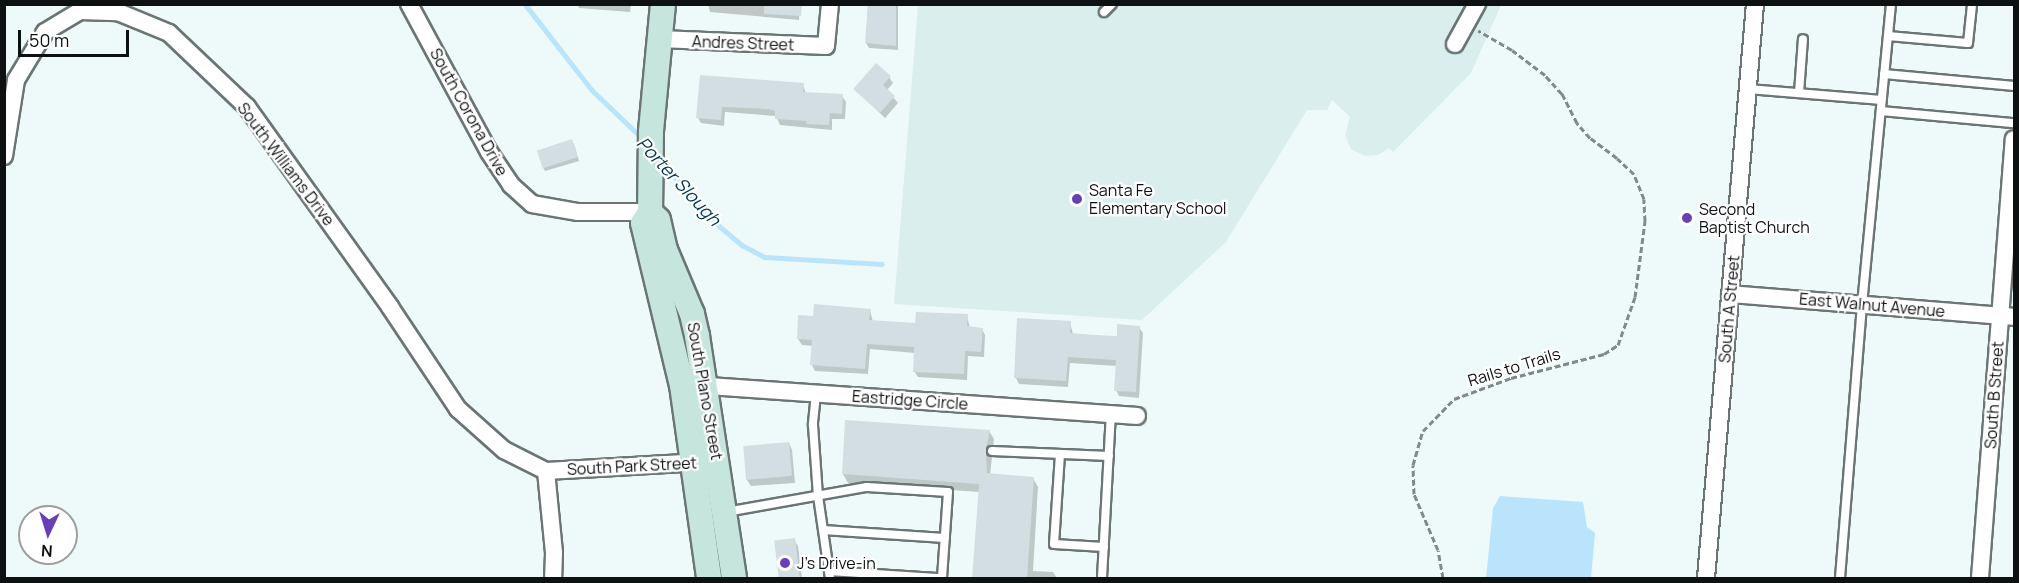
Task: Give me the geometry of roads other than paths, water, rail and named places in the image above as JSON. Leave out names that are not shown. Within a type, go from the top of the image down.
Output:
[{"type":"main road","name":"South Plano Street","points":[[663,4],[651,132],[650,212],[643,223],[646,244],[694,385],[706,462],[704,529],[709,579]]},
{"type":"main road","name":"South Plano Street","points":[[706,462],[725,512],[734,579]]},
{"type":"main road","points":[[704,529],[716,541],[721,579]]},
{"type":"street","name":"South Corona Drive","points":[[409,4],[489,152],[511,185],[532,204],[578,212],[650,212]]},
{"type":"street","name":"Andres Street","points":[[660,39],[826,46],[830,4]]},
{"type":"street","points":[[1455,44],[1477,4]]},
{"type":"street","name":"South A Street","points":[[1706,579],[1755,4]]},
{"type":"street","name":"South Williams Drive","points":[[4,156],[16,80],[45,32],[80,11],[118,12],[169,33],[247,107],[390,307],[458,409],[504,450],[546,471]]},
{"type":"street","name":"South B Street","points":[[1980,579],[2007,317],[2014,139]]},
{"type":"street","name":"East Walnut Avenue","points":[[1730,294],[2007,317]]},
{"type":"street","name":"Eastridge Circle","points":[[694,385],[1137,416]]},
{"type":"street","name":"South Park Street","points":[[553,579],[554,553],[546,471],[706,462]]},
{"type":"lane","points":[[1104,12],[1112,4]]},
{"type":"lane","points":[[1840,579],[1862,304],[1891,4]]},
{"type":"lane","points":[[1888,36],[1968,43],[1972,4]]},
{"type":"lane","points":[[1799,93],[1803,39]]},
{"type":"lane","points":[[1884,74],[2014,86]]},
{"type":"lane","points":[[1748,89],[1882,100]]},
{"type":"lane","points":[[1881,111],[2014,123]]},
{"type":"lane","points":[[816,394],[813,425],[818,496],[829,575],[937,579]]},
{"type":"lane","points":[[1102,579],[1111,414]]},
{"type":"lane","points":[[992,451],[1109,456]]},
{"type":"lane","points":[[1060,454],[1054,544],[1104,547]]},
{"type":"lane","points":[[725,512],[867,487],[948,492],[942,579]]},
{"type":"lane","points":[[823,530],[945,538]]},
{"type":"water","points":[[1500,496],[1583,502],[1587,527],[1595,533],[1591,578],[1486,578],[1493,508]]},
{"type":"waterway","name":"Porter Slough","points":[[525,4],[592,90],[642,138]]},
{"type":"waterway","name":"Porter Slough","points":[[660,157],[700,210],[742,245],[765,257],[882,264]]},
{"type":"place","name":"Santa Fe Elementary School","points":[[1077,199]]},
{"type":"place","name":"Second Baptist Church","points":[[1687,218]]},
{"type":"place","name":"J's Drive-in","points":[[785,563]]}]
